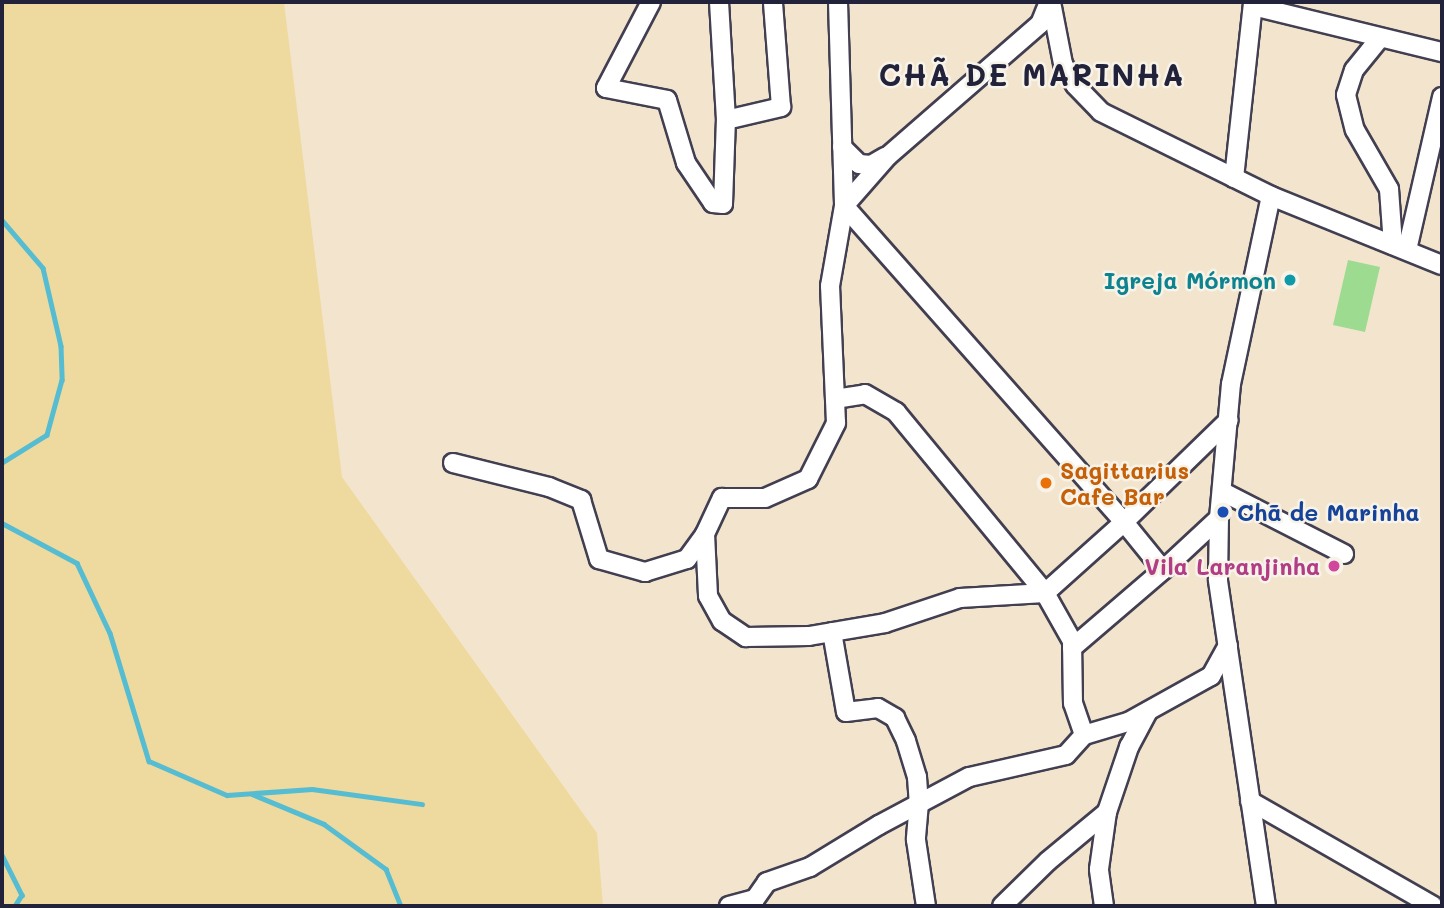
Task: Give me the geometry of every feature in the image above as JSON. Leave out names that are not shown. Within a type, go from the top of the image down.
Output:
[{"type":"street","points":[[651,2],[606,88],[667,100],[686,163],[713,203],[723,204],[726,120],[719,2]]},
{"type":"street","points":[[726,120],[781,107],[773,2]]},
{"type":"street","points":[[453,463],[549,487],[581,500],[599,559],[645,572],[687,559],[705,534],[723,498],[765,498],[808,479],[836,423],[830,286],[844,206],[838,2]]},
{"type":"street","points":[[844,206],[888,156],[1021,43],[1040,24],[1050,2]]},
{"type":"street","points":[[1050,2],[1063,64],[1087,99],[1101,112],[1271,195],[1442,265]]},
{"type":"street","points":[[1234,177],[1252,4],[1442,52]]},
{"type":"street","points":[[1380,38],[1354,70],[1346,95],[1355,130],[1389,189],[1400,248]]},
{"type":"street","points":[[1400,248],[1442,97]]},
{"type":"street","points":[[842,147],[859,164],[871,165],[888,156]]},
{"type":"street","points":[[1266,906],[1218,580],[1219,518],[1231,384],[1271,195]]},
{"type":"street","points":[[844,206],[1124,522],[1163,570]]},
{"type":"street","points":[[835,400],[865,394],[896,412],[1045,593],[1072,641],[1073,703],[1084,735]]},
{"type":"street","points":[[705,534],[708,596],[722,621],[746,637],[809,636],[885,623],[961,598],[1045,593],[1124,522],[1229,420]]},
{"type":"street","points":[[1223,492],[1344,554]]},
{"type":"street","points":[[1072,648],[1219,518]]},
{"type":"street","points":[[832,632],[846,712],[878,708],[895,718],[917,777],[919,803],[916,841],[926,906]]},
{"type":"street","points":[[729,906],[755,899],[767,883],[810,867],[969,777],[1066,755],[1084,735],[1128,722],[1211,676],[1228,645]]},
{"type":"street","points":[[1104,906],[1099,869],[1107,812],[1129,747],[1148,712]]},
{"type":"street","points":[[1250,801],[1433,906]]},
{"type":"street","points":[[1002,906],[1048,861],[1107,812]]},
{"type":"green space","points":[[1348,260],[1380,267],[1365,332],[1333,325]]},
{"type":"sand","points":[[2,2],[284,2],[342,477],[597,833],[603,906],[2,906]]},
{"type":"waterway","points":[[2,220],[43,268],[61,346],[62,380],[47,435],[2,463]]},
{"type":"waterway","points":[[2,523],[77,563],[110,633],[149,761],[227,795],[312,789],[422,804]]},
{"type":"waterway","points":[[252,794],[324,824],[386,869],[401,906]]},
{"type":"waterway","points":[[2,855],[22,895],[15,906]]},
{"type":"place","name":"Igreja Mórmon","points":[[1290,280]]},
{"type":"place","name":"Sagittarius Cafe Bar","points":[[1046,483]]},
{"type":"place","name":"Chã de Marinha","points":[[1223,512]]},
{"type":"place","name":"Vila Laranjinha","points":[[1334,566]]},
{"type":"district","name":"CHÃ DE MARINHA","points":[[1032,74]]}]
